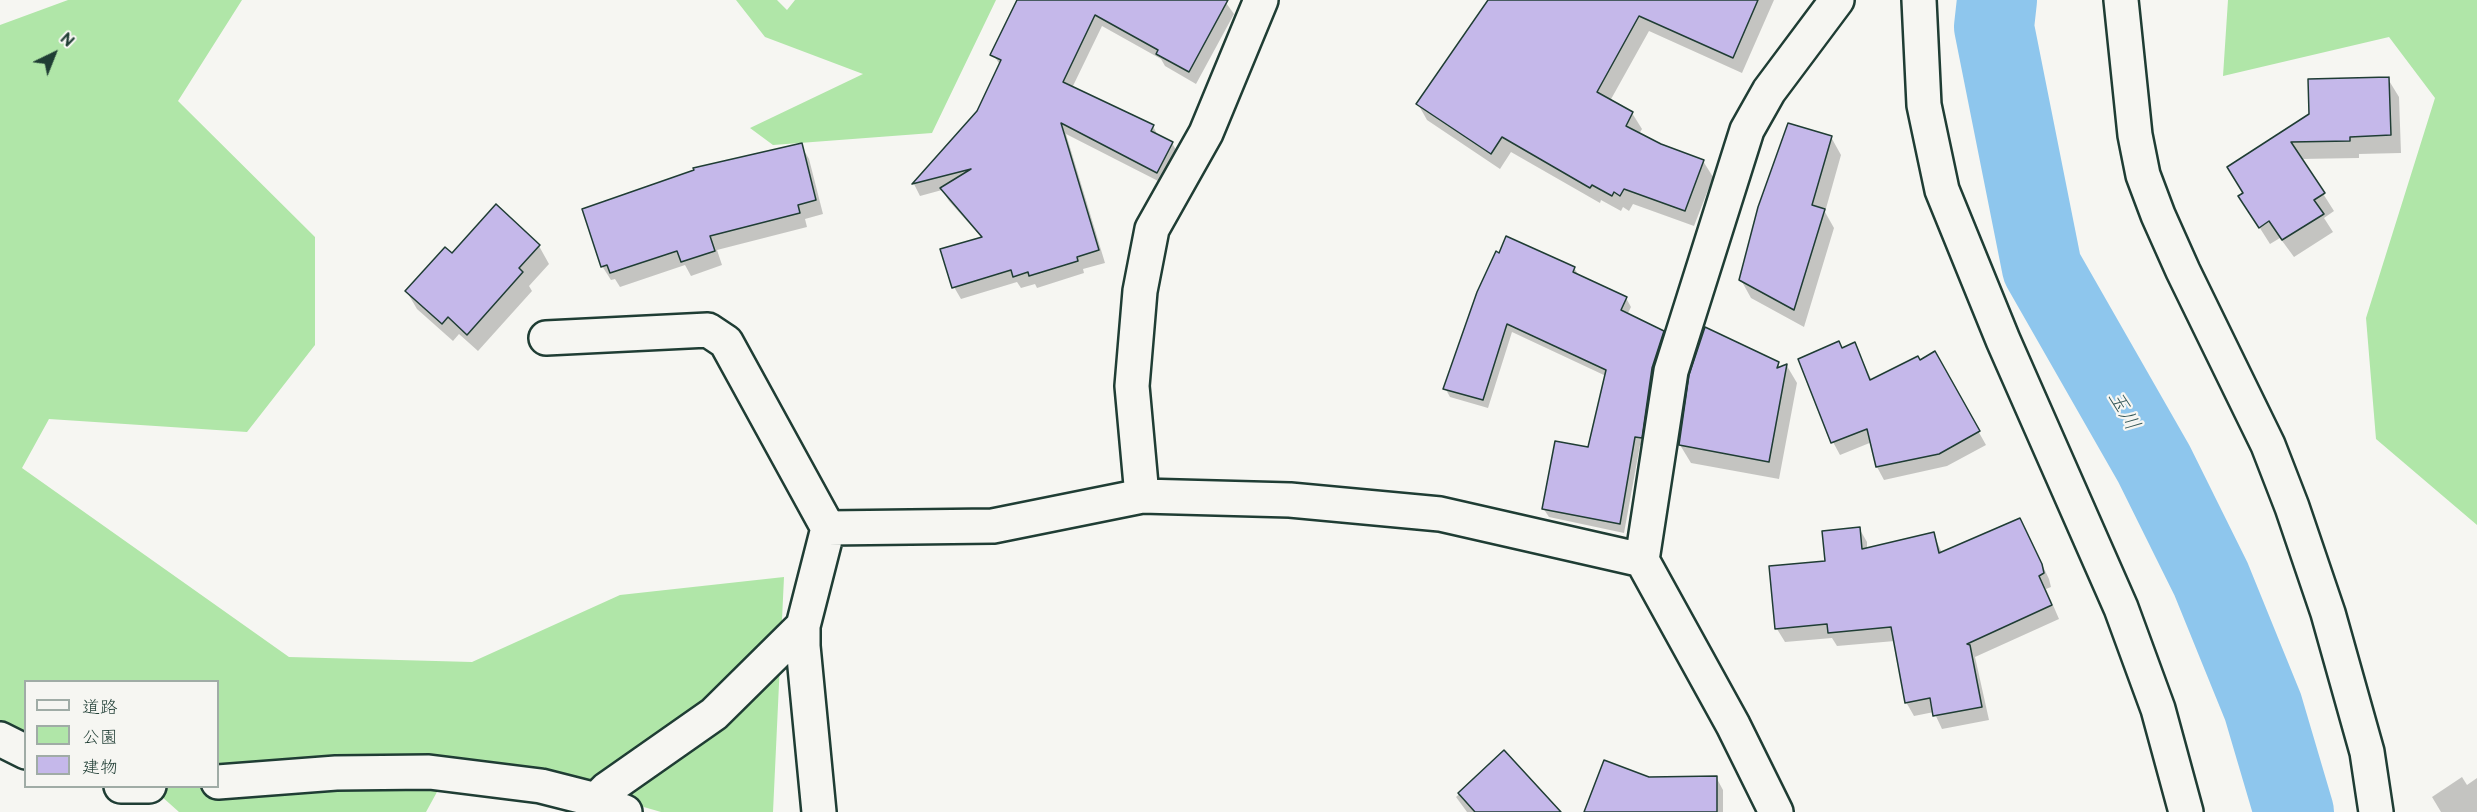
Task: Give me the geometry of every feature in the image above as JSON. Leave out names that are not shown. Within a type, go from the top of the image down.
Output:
[{"type":"street","points":[[1142,496],[1132,386],[1140,291],[1152,229],[1206,134],[1261,0]]},
{"type":"street","points":[[1776,812],[1733,725],[1642,560],[1671,371],[1747,130],[1769,92],[1837,0]]},
{"type":"street","points":[[1919,0],[1924,105],[1941,190],[2003,340],[2121,608],[2158,709],[2186,812]]},
{"type":"street","points":[[2121,0],[2135,135],[2144,175],[2158,216],[2268,445],[2292,507],[2328,613],[2364,743],[2376,812]]},
{"type":"street","points":[[546,338],[708,330],[726,342],[828,528],[803,626],[819,812]]},
{"type":"street","points":[[828,528],[993,526],[1142,496],[1290,500],[1440,514],[1642,560]]},
{"type":"street","points":[[219,782],[336,773],[429,772],[541,786],[610,806],[607,789],[714,714],[803,626]]},
{"type":"street","points":[[0,739],[24,751]]},
{"type":"green space","points":[[68,0],[242,0],[178,101],[315,237],[315,345],[247,432],[49,419],[22,468],[289,657],[472,662],[620,595],[784,577],[773,812],[661,812],[537,776],[454,761],[426,812],[179,812],[152,788],[219,788],[219,680],[24,680],[24,733],[0,732],[0,25]]},
{"type":"green space","points":[[736,0],[777,0],[787,10],[795,0],[996,0],[932,133],[773,145],[750,128],[863,74],[765,37]]},
{"type":"green space","points":[[2228,0],[2477,0],[2477,525],[2376,439],[2366,318],[2435,98],[2389,37],[2223,76]]},
{"type":"building","points":[[1017,0],[1228,0],[1189,72],[1156,54],[1158,50],[1095,15],[1063,82],[1154,125],[1151,131],[1173,142],[1157,173],[1061,123],[1099,250],[1077,257],[1078,261],[1029,276],[1028,272],[1013,277],[1011,270],[952,288],[940,249],[982,237],[940,188],[971,169],[912,184],[977,111],[1001,60],[990,55]]},
{"type":"building","points":[[1488,0],[1758,0],[1733,58],[1639,16],[1597,92],[1633,112],[1626,126],[1661,144],[1704,160],[1685,211],[1624,189],[1620,196],[1614,192],[1612,196],[1592,185],[1590,188],[1502,137],[1491,154],[1416,104]]},
{"type":"building","points":[[2389,77],[2391,135],[2350,137],[2350,141],[2291,142],[2325,193],[2314,200],[2324,214],[2282,240],[2269,221],[2259,228],[2238,196],[2243,193],[2227,167],[2309,114],[2308,79]]},
{"type":"building","points":[[1788,123],[1832,136],[1812,205],[1825,209],[1794,310],[1739,280],[1758,207]]},
{"type":"building","points":[[802,143],[816,200],[798,205],[800,213],[710,236],[715,251],[681,262],[677,251],[610,273],[607,265],[601,267],[582,209],[694,170],[693,168]]},
{"type":"building","points":[[496,204],[540,245],[519,268],[523,272],[467,335],[448,317],[442,324],[405,291],[445,247],[452,253]]},
{"type":"building","points":[[1506,236],[1575,267],[1573,272],[1627,297],[1621,310],[1664,331],[1652,368],[1642,438],[1635,437],[1620,524],[1542,509],[1555,441],[1588,447],[1606,370],[1507,324],[1483,400],[1443,389],[1477,292],[1496,251],[1499,253]]},
{"type":"building","points":[[1705,327],[1779,362],[1777,368],[1787,364],[1769,462],[1679,445],[1689,375]]},
{"type":"building","points":[[1839,341],[1842,348],[1855,342],[1870,380],[1918,356],[1920,360],[1935,351],[1980,431],[1939,454],[1876,467],[1867,429],[1831,443],[1798,359]]},
{"type":"building","points":[[2020,518],[2042,564],[2044,573],[2039,576],[2052,605],[1967,644],[1970,645],[1982,707],[1933,716],[1930,698],[1905,703],[1891,627],[1828,633],[1827,624],[1775,629],[1769,566],[1825,561],[1822,531],[1860,527],[1862,549],[1934,532],[1939,553]]},
{"type":"building","points":[[1504,750],[1561,812],[1475,812],[1458,793]]},
{"type":"building","points":[[1604,760],[1649,777],[1717,776],[1717,812],[1584,812]]},
{"type":"waterway","name":"玉川","points":[[1997,0],[1994,27],[2042,268],[2154,464],[2211,579],[2263,707],[2294,812]]}]
